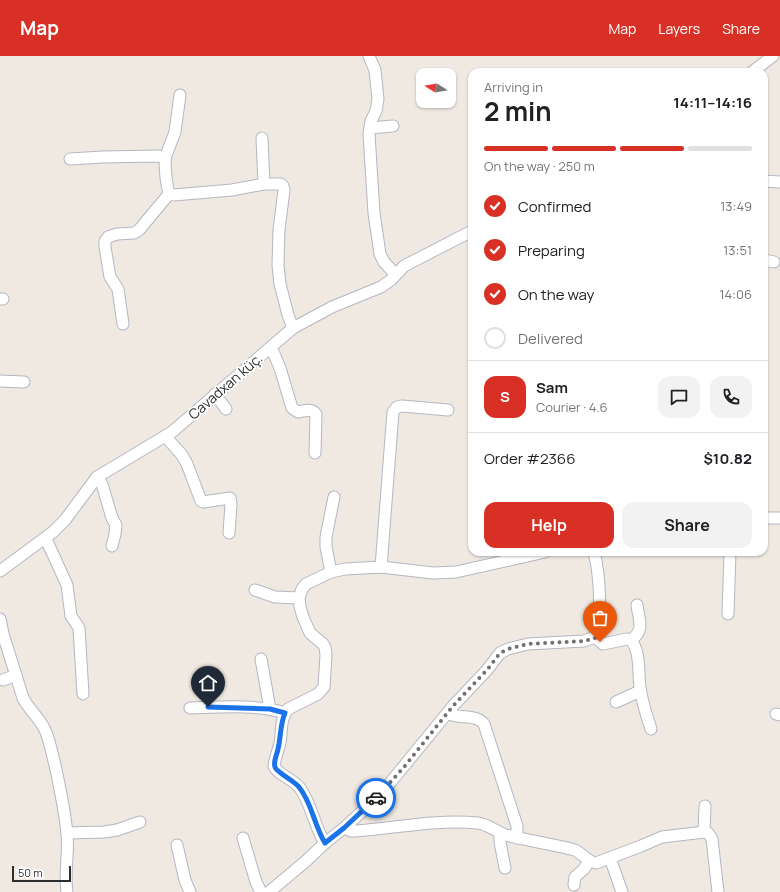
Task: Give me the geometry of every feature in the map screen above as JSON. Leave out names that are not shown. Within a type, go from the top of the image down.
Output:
[{"type":"street","points":[[369,56],[374,70],[378,99],[376,111],[370,128],[369,146],[373,206],[379,248],[384,262],[395,274]]},
{"type":"street","points":[[760,68],[773,56]]},
{"type":"street","points":[[123,324],[118,289],[110,277],[104,247],[105,242],[108,237],[117,234],[134,233],[139,230],[169,194],[165,171],[165,158],[176,132],[180,95]]},
{"type":"street","points":[[370,128],[392,126]]},
{"type":"street","points":[[262,138],[264,184]]},
{"type":"street","points":[[70,160],[158,156],[165,158]]},
{"type":"street","points":[[768,181],[780,182]]},
{"type":"street","points":[[169,194],[181,196],[232,190],[264,184],[281,184],[283,186],[284,190],[279,230],[278,265],[282,290],[293,328]]},
{"type":"street","name":"Cavadxan küç.","points":[[0,571],[46,539],[65,520],[97,477],[165,436],[293,328],[332,307],[381,287],[386,284],[395,274],[412,262],[468,232]]},
{"type":"street","points":[[271,347],[280,368],[292,408],[298,412],[312,410],[316,414],[315,453]]},
{"type":"street","points":[[0,382],[24,382]]},
{"type":"street","points":[[215,394],[226,409]]},
{"type":"street","points":[[381,567],[393,412],[397,407],[402,406],[448,410]]},
{"type":"street","points":[[165,436],[182,455],[203,502],[230,498],[232,504],[229,533]]},
{"type":"street","points":[[97,477],[102,484],[112,518],[116,525],[112,546]]},
{"type":"street","points":[[331,572],[326,547],[326,537],[334,497]]},
{"type":"street","points":[[768,518],[780,518]]},
{"type":"street","points":[[46,539],[67,585],[70,616],[79,628],[83,694]]},
{"type":"street","points":[[325,843],[318,830],[310,805],[304,795],[294,782],[278,772],[274,766],[285,713],[292,707],[318,694],[324,687],[325,682],[325,647],[310,633],[307,627],[298,598],[302,589],[306,584],[331,572],[345,569],[381,567],[433,573],[456,572],[527,556]]},
{"type":"street","points":[[595,556],[600,581],[598,622],[595,638]]},
{"type":"street","points":[[728,614],[730,556]]},
{"type":"street","points":[[255,590],[276,597],[298,598]]},
{"type":"street","points":[[595,638],[603,644],[609,644],[622,640],[631,640],[637,636],[640,629],[637,605]]},
{"type":"street","points":[[0,619],[3,634],[27,705],[40,721],[49,739],[60,786],[67,833],[69,852],[66,879],[67,892]]},
{"type":"street","points":[[269,892],[344,828],[381,794],[448,713],[487,670],[497,656],[504,651],[528,644],[584,641],[595,638]]},
{"type":"street","points":[[631,640],[637,654],[640,691],[651,729]]},
{"type":"street","points":[[261,659],[270,709]]},
{"type":"street","points":[[3,680],[16,675]]},
{"type":"street","points":[[616,702],[640,691]]},
{"type":"street","points":[[190,708],[215,707],[270,709],[285,713]]},
{"type":"street","points":[[448,713],[457,717],[478,719],[484,724],[517,826],[517,838]]},
{"type":"street","points":[[704,832],[705,806]]},
{"type":"street","points":[[67,833],[104,832],[117,830],[140,822]]},
{"type":"street","points":[[344,828],[355,831],[424,823],[480,823],[500,833],[517,838],[575,850],[583,854],[589,861],[596,863],[662,837],[704,832],[708,833],[712,839],[718,892]]},
{"type":"street","points":[[500,833],[500,842],[505,868]]},
{"type":"street","points":[[243,838],[256,882],[261,892]]},
{"type":"street","points":[[177,845],[185,880],[190,892]]},
{"type":"street","points":[[610,858],[622,892]]},
{"type":"street","points":[[574,885],[575,877],[584,869],[589,861]]},
{"type":"way so far","points":[[376,798],[404,767],[453,706],[487,670],[500,653],[508,649],[542,642],[584,641],[595,638],[600,642]]},
{"type":"route","points":[[208,707],[270,709],[285,713],[274,766],[278,772],[288,777],[299,787],[310,805],[318,830],[325,843],[344,828],[376,798]]}]
